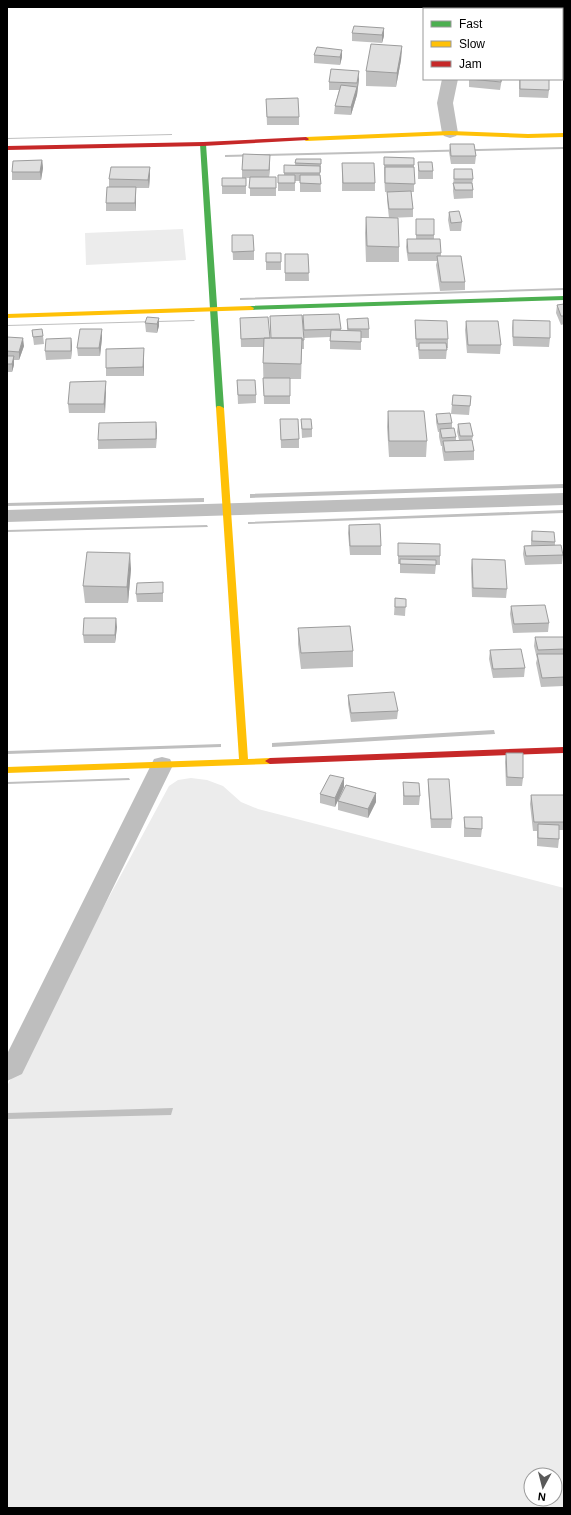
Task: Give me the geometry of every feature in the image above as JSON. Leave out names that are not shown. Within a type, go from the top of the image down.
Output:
[{"type":"street","points":[[450,80],[445,103],[450,133]]},
{"type":"street","points":[[7,148],[203,144],[450,133],[528,136],[564,135]]},
{"type":"street","points":[[203,144],[226,510],[244,762]]},
{"type":"street","points":[[7,316],[564,298]]},
{"type":"street","points":[[7,516],[564,499]]},
{"type":"street","points":[[7,770],[564,750]]},
{"type":"street","points":[[7,1071],[13,1066],[162,765]]},
{"type":"shaded area","points":[[172,135],[7,139],[7,138]]},
{"type":"shaded area","points":[[564,147],[564,149],[225,157],[225,155]]},
{"type":"shaded area","points":[[183,229],[186,260],[86,265],[85,233]]},
{"type":"shaded area","points":[[564,288],[564,290],[240,300],[240,298]]},
{"type":"shaded area","points":[[195,321],[7,326],[7,325]]},
{"type":"shaded area","points":[[564,484],[564,488],[250,498],[250,494]]},
{"type":"shaded area","points":[[204,498],[204,502],[7,506],[7,503]]},
{"type":"shaded area","points":[[564,510],[564,513],[248,524],[248,522]]},
{"type":"shaded area","points":[[207,525],[208,527],[7,532],[7,530]]},
{"type":"shaded area","points":[[494,730],[495,734],[272,747],[272,743]]},
{"type":"shaded area","points":[[221,744],[221,747],[7,754],[7,751]]},
{"type":"shaded area","points":[[129,778],[130,780],[7,784],[7,782]]},
{"type":"shaded area","points":[[191,778],[207,780],[223,786],[241,802],[258,809],[564,888],[564,1508],[7,1508],[7,1086],[169,786],[178,780]]},
{"type":"shaded area","points":[[173,1108],[171,1115],[7,1119],[7,1113]]},
{"type":"building","points":[[529,7],[530,8],[504,8]]},
{"type":"building","points":[[354,26],[384,28],[382,35],[352,33]]},
{"type":"building","points":[[371,44],[402,46],[397,73],[366,71]]},
{"type":"building","points":[[317,47],[342,50],[340,57],[314,55]]},
{"type":"building","points":[[331,69],[359,71],[357,83],[329,82]]},
{"type":"building","points":[[480,80],[501,80],[501,82]]},
{"type":"building","points":[[520,80],[549,80],[549,90],[520,89]]},
{"type":"building","points":[[341,85],[357,87],[351,107],[335,106]]},
{"type":"building","points":[[298,98],[299,117],[267,117],[266,99]]},
{"type":"building","points":[[450,144],[474,144],[476,156],[451,156]]},
{"type":"building","points":[[243,154],[270,155],[269,170],[242,170]]},
{"type":"building","points":[[384,157],[414,158],[414,165],[384,165]]},
{"type":"building","points":[[296,159],[321,159],[321,164],[295,163]]},
{"type":"building","points":[[42,160],[40,172],[12,172],[13,161]]},
{"type":"building","points":[[418,162],[432,162],[433,171],[419,171]]},
{"type":"building","points":[[342,163],[374,163],[375,183],[343,183]]},
{"type":"building","points":[[284,165],[320,166],[320,173],[284,173]]},
{"type":"building","points":[[111,167],[150,167],[148,180],[109,179]]},
{"type":"building","points":[[385,167],[414,167],[415,184],[385,183]]},
{"type":"building","points":[[454,169],[472,169],[473,179],[454,179]]},
{"type":"building","points":[[278,175],[295,175],[295,183],[278,183]]},
{"type":"building","points":[[300,175],[320,175],[321,184],[300,183]]},
{"type":"building","points":[[250,177],[276,177],[276,188],[249,188]]},
{"type":"building","points":[[222,178],[246,178],[246,186],[222,186]]},
{"type":"building","points":[[453,183],[472,183],[473,190],[455,190]]},
{"type":"building","points":[[107,187],[136,187],[135,203],[106,203]]},
{"type":"building","points":[[411,191],[413,209],[389,209],[387,192]]},
{"type":"building","points":[[459,211],[462,222],[451,223],[449,212]]},
{"type":"building","points":[[366,217],[398,218],[399,247],[367,246]]},
{"type":"building","points":[[416,219],[434,219],[434,235],[416,235]]},
{"type":"building","points":[[232,235],[253,235],[254,251],[232,252]]},
{"type":"building","points":[[407,239],[440,239],[441,253],[408,253]]},
{"type":"building","points":[[266,253],[281,253],[281,262],[266,262]]},
{"type":"building","points":[[285,254],[308,254],[309,273],[285,273]]},
{"type":"building","points":[[437,256],[461,256],[465,282],[441,282]]},
{"type":"building","points":[[564,304],[564,316],[561,316],[557,305]]},
{"type":"building","points":[[339,314],[341,329],[304,330],[303,315]]},
{"type":"building","points":[[302,315],[304,340],[302,340],[302,338],[271,338],[270,316]]},
{"type":"building","points":[[147,317],[159,318],[157,324],[145,323]]},
{"type":"building","points":[[268,317],[270,338],[241,339],[240,318]]},
{"type":"building","points":[[368,318],[369,329],[348,329],[347,319]]},
{"type":"building","points":[[415,320],[447,321],[448,339],[416,339]]},
{"type":"building","points":[[513,320],[550,321],[550,338],[513,337]]},
{"type":"building","points":[[466,321],[498,321],[501,345],[468,345]]},
{"type":"building","points":[[42,329],[43,336],[33,337],[32,330]]},
{"type":"building","points":[[80,329],[102,329],[99,348],[77,348]]},
{"type":"building","points":[[331,330],[361,331],[361,342],[330,341]]},
{"type":"building","points":[[7,337],[23,338],[19,352],[7,351]]},
{"type":"building","points":[[71,338],[71,351],[45,351],[46,339]]},
{"type":"building","points":[[264,338],[302,338],[301,364],[263,363]]},
{"type":"building","points":[[419,343],[446,343],[447,350],[419,350]]},
{"type":"building","points":[[144,348],[143,367],[106,368],[106,349]]},
{"type":"building","points":[[7,356],[14,356],[12,364],[7,364]]},
{"type":"building","points":[[263,378],[290,378],[290,396],[264,396]]},
{"type":"building","points":[[237,380],[255,380],[256,395],[238,395]]},
{"type":"building","points":[[106,381],[104,404],[68,404],[70,382]]},
{"type":"building","points":[[453,395],[471,396],[470,406],[452,405]]},
{"type":"building","points":[[388,411],[424,411],[427,441],[389,441]]},
{"type":"building","points":[[450,413],[452,423],[438,424],[436,414]]},
{"type":"building","points":[[280,419],[298,419],[299,439],[281,440]]},
{"type":"building","points":[[301,419],[311,419],[312,429],[302,429]]},
{"type":"building","points":[[156,422],[156,439],[98,440],[99,423]]},
{"type":"building","points":[[470,423],[473,436],[460,436],[458,424]]},
{"type":"building","points":[[454,428],[456,437],[442,438],[440,429]]},
{"type":"building","points":[[472,440],[474,451],[445,452],[443,441]]},
{"type":"building","points":[[380,524],[381,546],[350,546],[349,525]]},
{"type":"building","points":[[532,531],[554,532],[555,542],[532,541]]},
{"type":"building","points":[[398,543],[440,544],[440,556],[398,556]]},
{"type":"building","points":[[561,545],[563,555],[526,556],[524,546]]},
{"type":"building","points":[[87,552],[130,553],[127,587],[83,586]]},
{"type":"building","points":[[400,559],[436,560],[436,565],[400,564]]},
{"type":"building","points":[[472,559],[505,560],[507,589],[473,588]]},
{"type":"building","points":[[163,582],[163,593],[136,594],[137,583]]},
{"type":"building","points":[[395,598],[406,599],[406,607],[395,607]]},
{"type":"building","points":[[545,605],[549,623],[514,624],[511,606]]},
{"type":"building","points":[[84,618],[116,618],[115,635],[83,635]]},
{"type":"building","points":[[350,626],[353,651],[301,653],[298,628]]},
{"type":"building","points":[[535,637],[564,637],[564,649],[538,650]]},
{"type":"building","points":[[521,649],[525,668],[493,669],[490,650]]},
{"type":"building","points":[[537,654],[564,654],[564,677],[542,678]]},
{"type":"building","points":[[394,692],[398,711],[351,713],[348,695]]},
{"type":"building","points":[[506,753],[523,753],[523,778],[507,777]]},
{"type":"building","points":[[330,775],[344,778],[335,798],[320,794]]},
{"type":"building","points":[[428,779],[449,779],[452,819],[431,819]]},
{"type":"building","points":[[403,782],[419,783],[420,796],[404,796]]},
{"type":"building","points":[[346,785],[376,793],[368,809],[338,801]]},
{"type":"building","points":[[531,795],[564,795],[564,822],[534,822]]},
{"type":"building","points":[[464,817],[482,817],[482,829],[465,828]]},
{"type":"building","points":[[538,824],[559,825],[559,839],[538,838]]},
{"type":"traffic: fast","points":[[203,144],[220,408]]},
{"type":"traffic: fast","points":[[250,308],[564,298]]},
{"type":"traffic: slow","points":[[306,139],[450,133],[528,136],[564,135]]},
{"type":"traffic: slow","points":[[7,316],[250,308]]},
{"type":"traffic: slow","points":[[220,408],[244,762]]},
{"type":"traffic: slow","points":[[7,770],[270,761]]},
{"type":"traffic: jam","points":[[7,148],[203,144],[306,139]]},
{"type":"traffic: jam","points":[[270,761],[564,750]]}]
